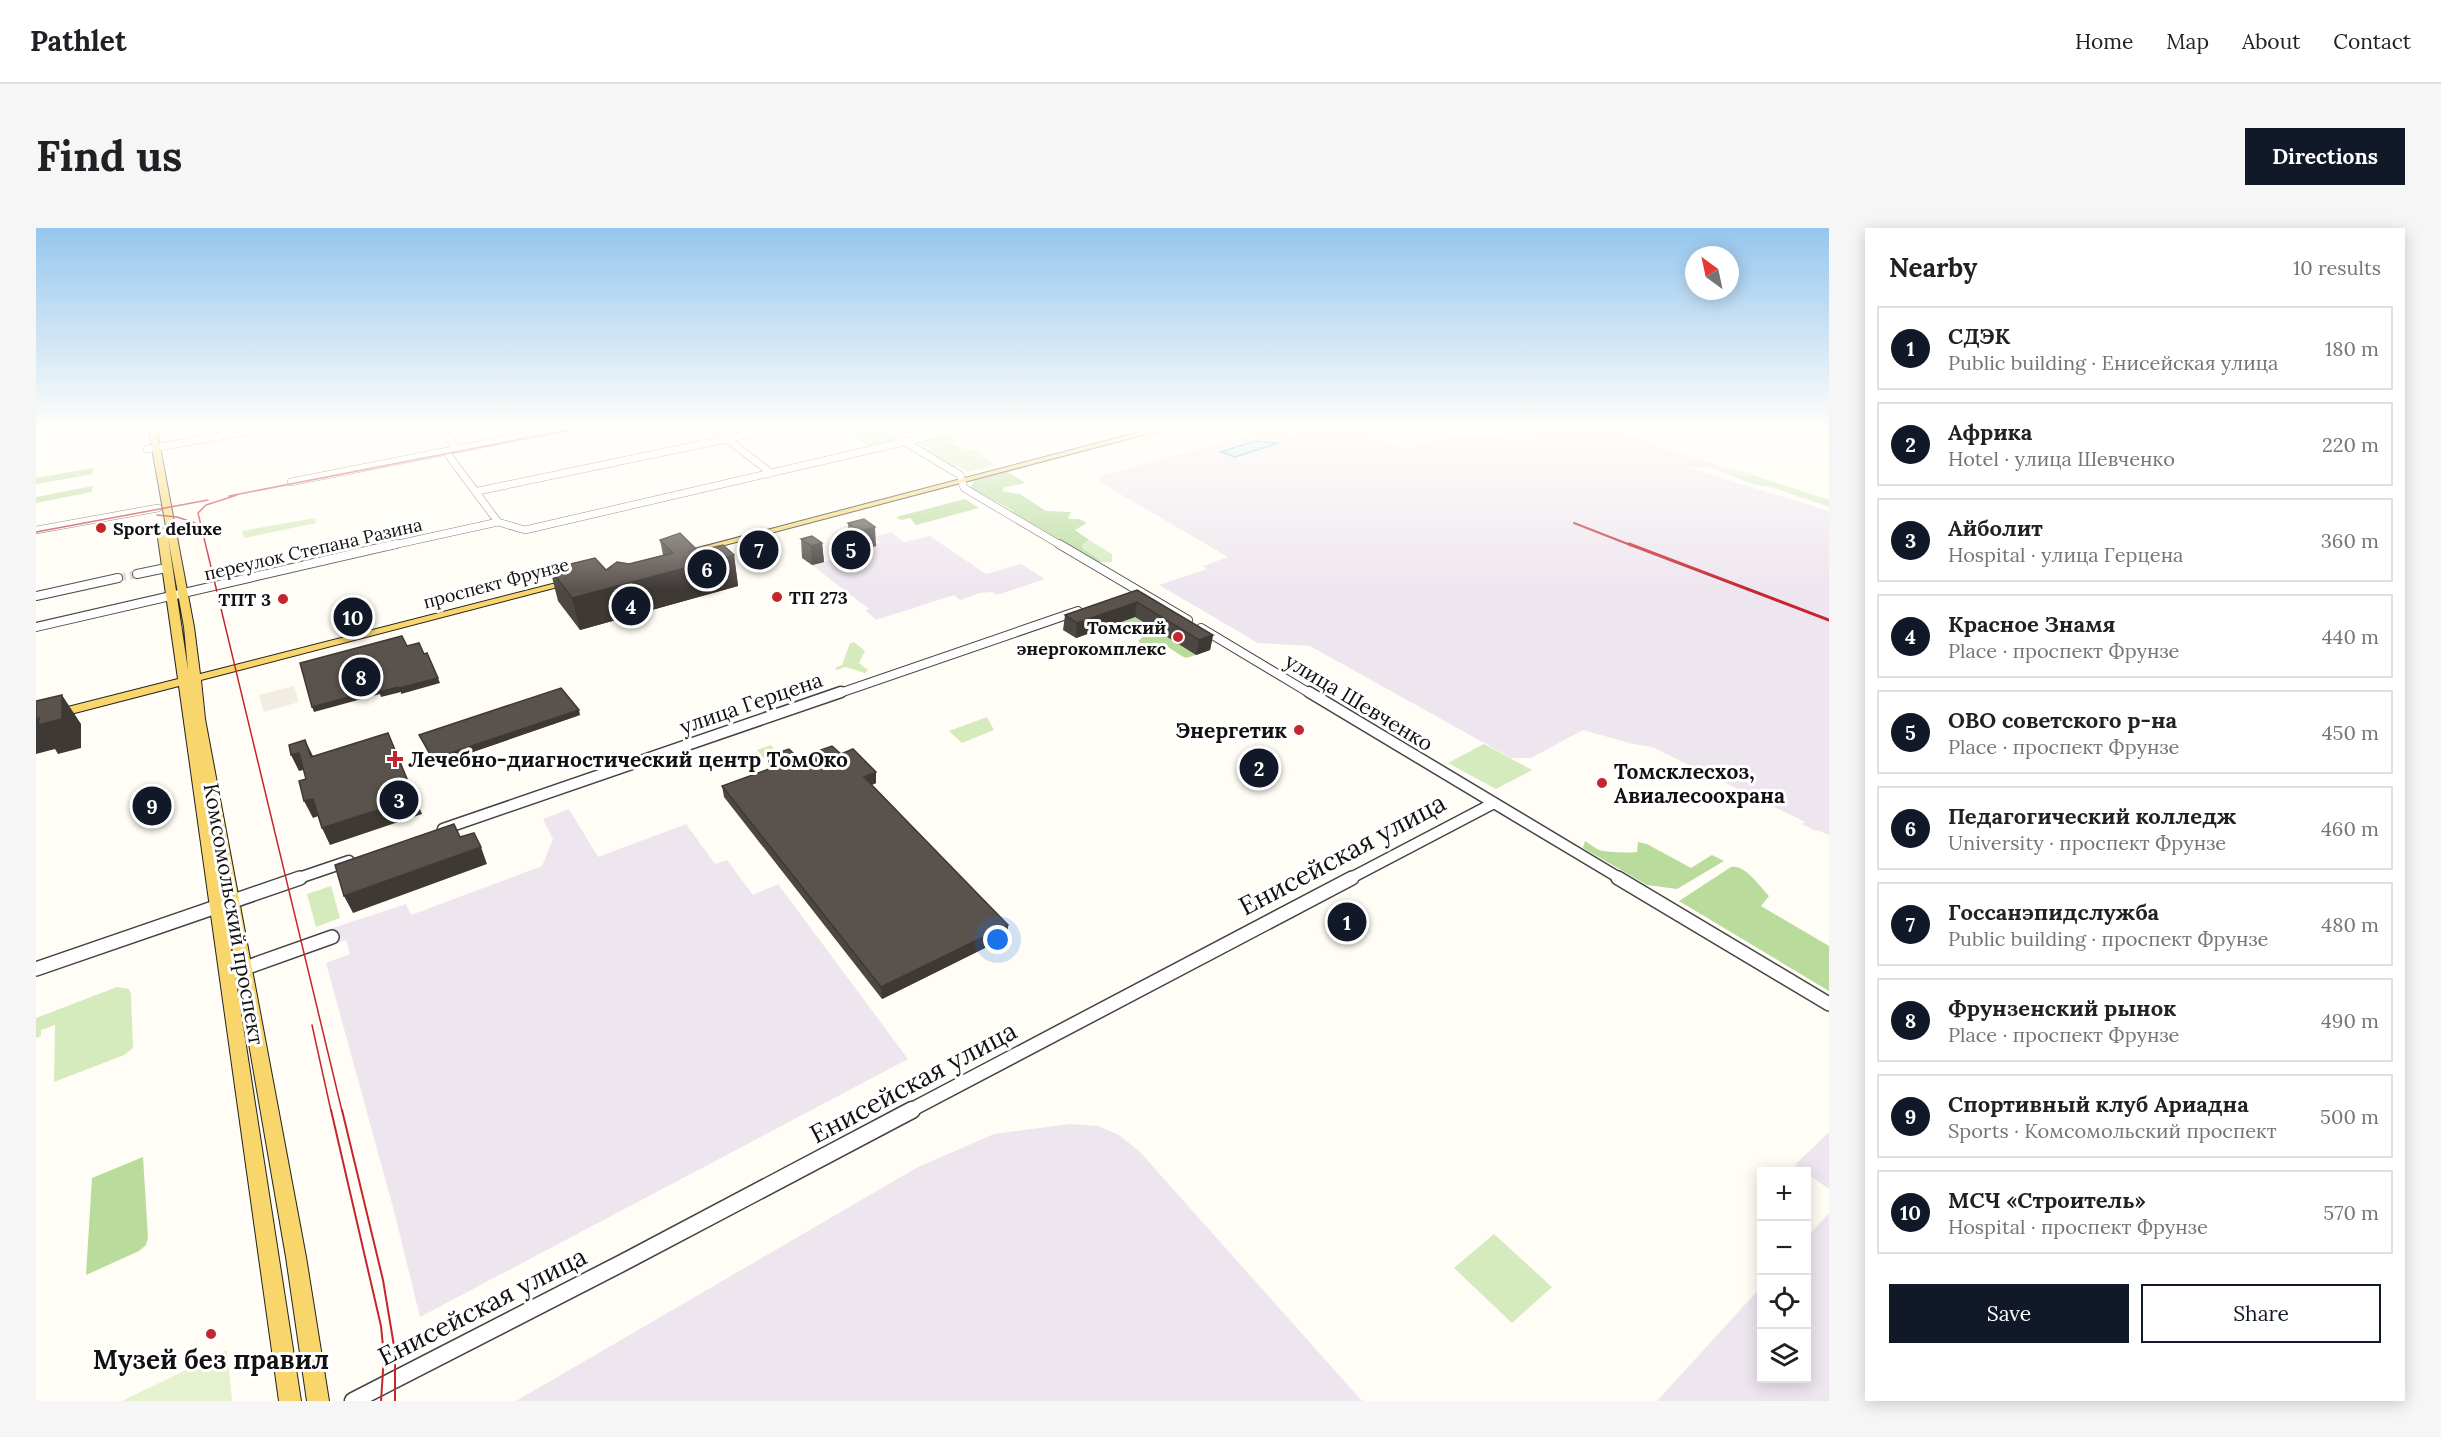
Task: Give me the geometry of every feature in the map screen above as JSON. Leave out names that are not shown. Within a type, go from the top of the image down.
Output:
[{"type":"main road","name":"Комсомольский проспект","points":[[155,481],[170,597],[190,681]]},
{"type":"main road","name":"Комсомольский проспект","points":[[158,481],[189,627],[190,681],[198,789],[225,904],[236,971],[290,1401]]},
{"type":"main road","points":[[672,556],[962,481]]},
{"type":"main road","name":"проспект Фрунзе","points":[[36,719],[579,580]]},
{"type":"main road","name":"Комсомольский проспект","points":[[236,971],[296,1257],[318,1401]]},
{"type":"street","points":[[291,482],[297,481]]},
{"type":"street","points":[[469,481],[498,522],[525,530],[738,481]]},
{"type":"street","points":[[478,491],[527,481]]},
{"type":"street","name":"улица Шевченко","points":[[962,481],[964,488],[1829,1004]]},
{"type":"street","points":[[36,530],[158,508]]},
{"type":"street","name":"переулок Степана Разина","points":[[36,627],[230,584],[245,578],[318,561],[498,522]]},
{"type":"street","points":[[137,574],[166,568]]},
{"type":"street","points":[[36,596],[117,578]]},
{"type":"street","points":[[1124,595],[1138,590]]},
{"type":"street","name":"улица Герцена","points":[[435,832],[1086,608]]},
{"type":"street","name":"Енисейская улица","points":[[353,1401],[634,1257],[1494,803]]},
{"type":"street","points":[[36,969],[357,858]]},
{"type":"street","points":[[236,971],[332,937]]},
{"type":"shaded area","points":[[1098,481],[1730,481],[1829,511],[1829,835],[1816,831],[1802,824],[1805,822],[1652,747],[1583,730],[1531,758],[1511,758],[1310,646],[1258,643],[1159,585],[1207,569],[1203,566],[1228,557]]},
{"type":"shaded area","points":[[891,532],[904,542],[930,536],[986,574],[1021,564],[1045,579],[997,595],[992,592],[980,593],[960,600],[954,595],[876,620],[865,610],[869,609],[812,565],[868,549],[880,542],[874,537]]},
{"type":"shaded area","points":[[294,686],[299,702],[264,712],[259,695]]},
{"type":"shaded area","points":[[569,809],[598,857],[686,824],[715,864],[727,860],[753,895],[778,884],[908,1059],[420,1317],[394,1211],[326,963],[350,954],[346,940],[335,944],[330,929],[406,904],[411,915],[542,866],[553,839],[543,819]]},
{"type":"shaded area","points":[[1070,1124],[1098,1126],[1119,1135],[1140,1152],[1362,1401],[516,1401],[918,1167],[994,1134]]},
{"type":"shaded area","points":[[1829,1132],[1829,1189],[1811,1176],[1811,1167],[1795,1165]]},
{"type":"shaded area","points":[[1829,1213],[1829,1401],[1657,1401],[1757,1291],[1757,1383],[1811,1383],[1811,1233]]},
{"type":"green space","points":[[36,481],[55,481],[36,484]]},
{"type":"green space","points":[[974,481],[1022,481],[1026,483],[1005,487],[1002,491],[1020,494],[1046,511],[1071,512],[1068,518],[1079,519],[1087,523],[1075,530],[1089,540],[1082,544],[1082,548],[1101,561],[1098,562],[1010,509],[970,488]]},
{"type":"green space","points":[[1744,481],[1770,481],[1829,500],[1829,507],[1774,488]]},
{"type":"green space","points":[[93,486],[92,492],[36,503],[36,497]]},
{"type":"green space","points":[[965,499],[979,508],[916,525],[910,518],[901,520],[896,517]]},
{"type":"green space","points":[[315,518],[316,523],[244,538],[242,531]]},
{"type":"green space","points":[[1089,540],[1112,554],[1112,562],[1098,562],[1100,561],[1082,548],[1082,544]]},
{"type":"green space","points":[[1135,617],[1196,655],[1186,658],[1163,645],[1145,646],[1141,644],[1138,641],[1143,637],[1120,622]]},
{"type":"green space","points":[[854,642],[865,651],[859,663],[868,670],[865,673],[845,667],[837,670],[835,668],[842,665],[850,643]]},
{"type":"green space","points":[[987,717],[994,730],[962,743],[949,731]]},
{"type":"green space","points":[[1484,744],[1532,770],[1496,789],[1448,763]]},
{"type":"green space","points":[[771,745],[777,753],[732,770],[725,769],[717,758],[727,755],[731,759],[742,755],[747,761],[761,755],[757,750]]},
{"type":"green space","points":[[1585,841],[1601,850],[1615,852],[1637,852],[1638,842],[1647,844],[1691,868],[1712,855],[1724,861],[1677,889],[1647,885],[1583,848]]},
{"type":"green space","points":[[1731,867],[1742,869],[1769,896],[1761,906],[1829,946],[1829,991],[1679,901]]},
{"type":"green space","points":[[331,886],[340,918],[316,927],[307,894]]},
{"type":"green space","points":[[117,987],[129,989],[131,994],[133,1048],[124,1055],[54,1082],[55,1025],[41,1030],[41,1036],[36,1038],[36,1018]]},
{"type":"green space","points":[[143,1157],[148,1238],[146,1245],[139,1251],[86,1275],[92,1178]]},
{"type":"green space","points":[[1494,1234],[1552,1287],[1512,1323],[1454,1268]]},
{"type":"green space","points":[[227,1350],[232,1401],[122,1401]]},
{"type":"building","points":[[864,519],[875,527],[859,531],[848,523]]},
{"type":"building","points":[[680,533],[698,551],[723,545],[734,555],[572,598],[550,569],[595,558],[606,570],[617,562],[629,564],[673,553],[660,540]]},
{"type":"building","points":[[812,536],[822,543],[811,546],[801,539]]},
{"type":"building","points":[[1137,590],[1213,635],[1199,640],[1137,602],[1077,623],[1065,615]]},
{"type":"building","points":[[402,636],[407,646],[419,643],[424,654],[427,653],[438,678],[379,692],[378,689],[312,707],[300,663]]},
{"type":"building","points":[[561,688],[579,710],[433,759],[419,735]]},
{"type":"building","points":[[62,695],[62,719],[38,725],[36,701]]},
{"type":"building","points":[[388,733],[415,798],[322,828],[313,799],[304,801],[299,781],[306,779],[299,753],[291,755],[289,745],[305,740],[311,757]]},
{"type":"building","points":[[832,746],[841,754],[853,749],[876,772],[864,777],[1008,925],[881,987],[722,786],[777,766],[768,756],[789,749],[798,758]]},
{"type":"building","points":[[454,824],[460,837],[474,833],[481,847],[344,896],[335,865]]},
{"type":"tunnel","points":[[118,578],[137,574]]},
{"type":"tram line","points":[[229,496],[307,481]]},
{"type":"tram line","points":[[237,495],[206,505],[198,513],[342,1111]]},
{"type":"tram line","points":[[36,532],[208,500]]},
{"type":"tram line","points":[[157,515],[177,517],[195,523]]},
{"type":"tram line","points":[[312,1025],[331,1111]]},
{"type":"tram line","points":[[331,1110],[381,1326],[384,1356],[381,1401]]},
{"type":"tram line","points":[[342,1110],[383,1280],[395,1352],[395,1401]]},
{"type":"railway","points":[[1574,523],[1633,546]]},
{"type":"railway","points":[[1629,544],[1829,620]]},
{"type":"place","name":"Sport deluxe","points":[[101,528]]},
{"type":"place","name":"Госсанэпидслужба","points":[[759,550]]},
{"type":"place","name":"ОВО советского р-на","points":[[851,550]]},
{"type":"place","name":"Педагогический колледж","points":[[707,569]]},
{"type":"place","name":"ТП 273","points":[[777,597]]},
{"type":"place","name":"ТПТ 3","points":[[283,599]]},
{"type":"place","name":"Красное Знамя","points":[[631,606]]},
{"type":"place","name":"МСЧ «Строитель»","points":[[353,617]]},
{"type":"place","name":"Томский энергокомплекс","points":[[1178,637]]},
{"type":"place","name":"Фрунзенский рынок","points":[[361,677]]},
{"type":"place","name":"Энергетик","points":[[1299,730]]},
{"type":"place","name":"Лечебно-диагностический центр ТомОко","points":[[395,759]]},
{"type":"place","name":"Африка","points":[[1259,768]]},
{"type":"place","name":"Томсклесхоз, Авиалесоохрана","points":[[1602,783]]},
{"type":"place","name":"Айболит","points":[[399,800]]},
{"type":"place","name":"Спортивный клуб Ариадна","points":[[152,806]]},
{"type":"place","name":"СДЭК","points":[[1347,922]]},
{"type":"place","name":"Музей без правил","points":[[211,1334]]}]
